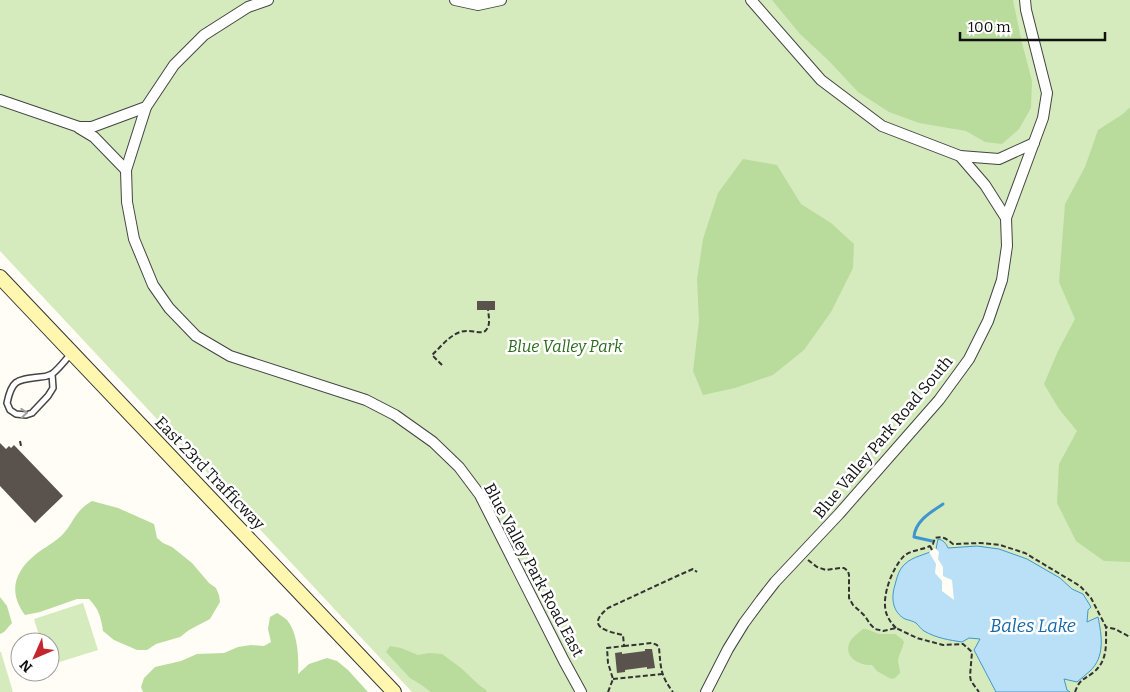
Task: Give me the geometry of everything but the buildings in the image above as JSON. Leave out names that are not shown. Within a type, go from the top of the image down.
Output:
[{"type":"main road","name":"East 23rd Trafficway","points":[[0,277],[394,692]]},
{"type":"street","name":"Blue Valley Park Road East","points":[[268,0],[248,7],[204,35],[174,66],[146,107],[126,170],[127,202],[134,239],[153,284],[169,308],[196,336],[230,356],[366,400],[394,415],[433,442],[459,468],[480,495],[581,692]]},
{"type":"street","points":[[455,0],[478,5],[500,0]]},
{"type":"street","points":[[750,0],[821,80],[882,126],[960,156],[999,159],[1034,143]]},
{"type":"street","name":"Blue Valley Park Road South","points":[[706,692],[744,623],[775,582],[839,514],[939,400],[969,359],[988,320],[1002,280],[1007,246],[1006,218],[1043,118],[1047,93],[1026,10],[1026,0]]},
{"type":"street","points":[[0,100],[78,127],[94,137],[126,170]]},
{"type":"street","points":[[78,127],[92,127],[146,107]]},
{"type":"street","points":[[960,156],[985,185],[1006,218]]},
{"type":"lane","points":[[52,374],[53,388],[32,413],[26,415],[16,414],[10,410],[6,403],[13,384],[21,379],[45,377],[52,374],[72,354]]},
{"type":"path","points":[[442,366],[432,356],[459,332],[484,332],[489,326],[488,310]]},
{"type":"path","points":[[20,441],[21,446]]},
{"type":"path","points":[[979,692],[970,676],[972,652],[962,644],[943,645],[917,638],[896,628],[886,614],[885,600],[888,586],[899,563],[912,552],[933,544],[934,538],[946,538],[954,544],[980,543],[1000,545],[1025,553],[1080,586],[1091,598],[1106,627],[1106,650],[1097,669],[1080,682],[1075,692]]},
{"type":"path","points":[[930,546],[932,550]]},
{"type":"path","points":[[801,554],[817,567],[826,570],[844,568],[848,571],[852,605],[865,616],[875,629],[883,631],[896,628]]},
{"type":"path","points":[[624,646],[623,635],[603,630],[600,627],[598,619],[603,612],[693,569],[697,572]]},
{"type":"path","points":[[1106,627],[1115,629],[1130,637]]},
{"type":"path","points":[[608,692],[613,679],[608,662],[607,648],[652,643],[659,648],[662,674],[673,692]]},
{"type":"path","points":[[613,679],[662,674]]},
{"type":"green space","name":"Blue Valley Park","points":[[0,0],[1130,0],[1130,692],[412,692],[0,251]]},
{"type":"green space","points":[[772,0],[1013,0],[1032,81],[1031,108],[1019,129],[1002,144],[985,142],[966,131],[919,123],[889,112],[858,92],[800,34]]},
{"type":"green space","points":[[1130,107],[1130,562],[1104,561],[1076,541],[1057,503],[1059,464],[1077,431],[1059,409],[1044,384],[1058,351],[1075,319],[1059,282],[1065,204],[1085,167],[1098,130],[1123,114]]},
{"type":"green space","points":[[743,159],[777,165],[801,204],[831,223],[854,244],[853,268],[831,312],[804,350],[773,375],[735,388],[703,395],[693,371],[699,321],[697,279],[703,239],[718,193]]},
{"type":"green space","points":[[92,501],[118,508],[154,524],[157,538],[192,563],[209,583],[216,588],[220,602],[210,619],[180,637],[156,644],[147,650],[137,650],[114,640],[103,631],[99,614],[89,599],[77,599],[40,612],[25,615],[16,598],[15,590],[18,575],[36,554],[61,536],[79,512]]},
{"type":"green space","points":[[0,597],[7,606],[12,623],[0,634]]},
{"type":"green space","points":[[83,603],[98,650],[60,662],[60,632],[38,632],[34,619]]},
{"type":"green space","points":[[277,613],[287,620],[294,632],[298,653],[298,674],[309,664],[327,658],[337,661],[348,670],[368,692],[143,692],[141,687],[144,678],[155,667],[181,661],[197,654],[224,653],[238,647],[264,646],[271,642],[268,629],[270,617]]},
{"type":"green space","points":[[863,629],[879,634],[895,634],[904,642],[898,660],[900,673],[895,678],[891,679],[877,671],[872,665],[863,664],[851,657],[848,649],[849,644]]},
{"type":"green space","points":[[390,646],[418,655],[429,653],[442,654],[461,668],[487,692],[431,692],[410,678],[386,652]]},
{"type":"green space","points":[[0,652],[1,652],[13,692],[0,692]]},
{"type":"water","name":"Bales Lake","points":[[938,539],[944,542],[948,548],[977,546],[999,549],[1027,559],[1060,578],[1072,589],[1083,594],[1091,607],[1088,610],[1087,622],[1098,617],[1101,631],[1101,646],[1095,665],[1077,682],[1064,679],[1067,690],[1070,692],[996,692],[974,650],[980,639],[969,638],[962,642],[938,637],[924,631],[916,623],[905,619],[897,612],[893,594],[900,571],[912,559],[936,549]]},
{"type":"pier","points":[[935,548],[939,552],[938,559],[943,567],[943,576],[952,580],[954,600],[942,591],[942,581],[935,573],[936,564],[929,552]]},
{"type":"waterway","points":[[932,541],[914,537],[915,531],[924,518],[943,504]]}]
